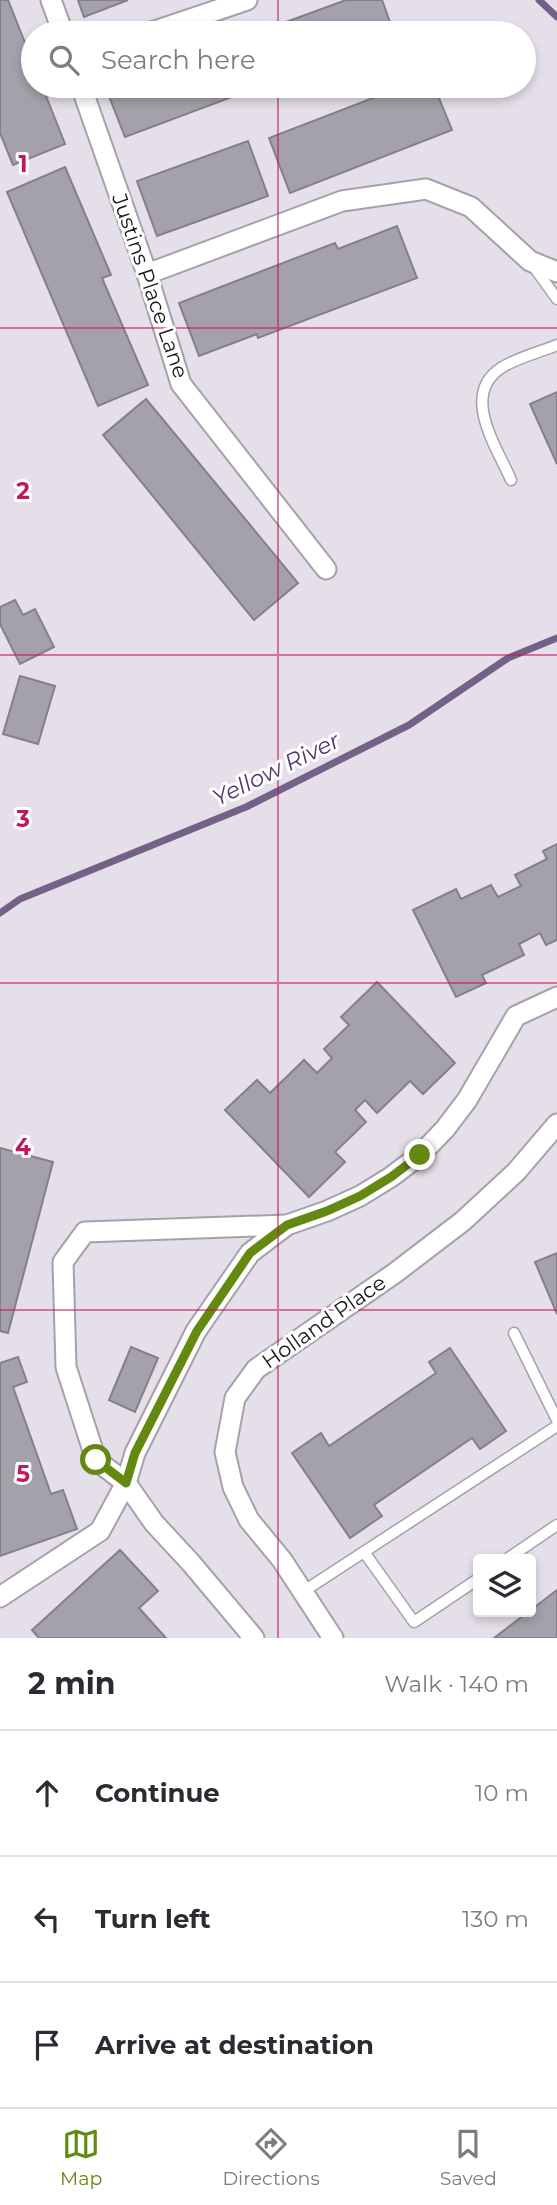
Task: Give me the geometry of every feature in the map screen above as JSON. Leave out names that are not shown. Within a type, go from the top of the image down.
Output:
[{"type":"street","points":[[51,0],[59,21]]},
{"type":"street","points":[[185,21],[247,0]]},
{"type":"street","name":"Justins Place Lane","points":[[85,98],[147,274],[181,384],[326,569]]},
{"type":"street","points":[[147,274],[342,201],[426,189],[471,207],[530,261],[557,272]]},
{"type":"street","points":[[254,1638],[154,1523],[126,1483],[96,1460],[66,1367],[63,1262],[85,1232],[287,1225],[360,1196],[420,1155],[445,1129],[467,1100],[516,1016],[557,997]]},
{"type":"street","name":"Holland Place","points":[[333,1638],[282,1560],[249,1520],[233,1487],[225,1452],[235,1398],[256,1369],[395,1273],[463,1222],[516,1172],[557,1124]]},
{"type":"street","points":[[0,1597],[100,1531],[126,1483],[135,1453],[197,1331],[250,1253],[287,1225]]},
{"type":"lane","points":[[530,261],[557,299]]},
{"type":"lane","points":[[511,480],[482,414],[481,394],[487,382],[501,368],[557,345]]},
{"type":"lane","points":[[514,1333],[557,1420]]},
{"type":"lane","points":[[304,1591],[557,1426]]},
{"type":"lane","points":[[514,1554],[557,1525]]},
{"type":"lane","points":[[365,1552],[414,1622],[473,1581]]},
{"type":"building","points":[[0,0],[8,0],[21,33],[21,98],[47,98],[65,144],[13,165],[0,133]]},
{"type":"building","points":[[78,0],[128,0],[84,17]]},
{"type":"building","points":[[346,0],[382,0],[390,21],[289,21]]},
{"type":"building","points":[[110,98],[229,98],[125,137]]},
{"type":"building","points":[[373,98],[439,98],[452,130],[290,193],[269,138]]},
{"type":"building","points":[[248,141],[268,196],[157,236],[137,181]]},
{"type":"building","points":[[65,167],[111,275],[102,278],[148,385],[98,406],[7,192]]},
{"type":"building","points":[[397,226],[417,278],[258,338],[257,334],[199,356],[179,303],[335,243],[338,249]]},
{"type":"building","points":[[557,392],[557,464],[530,404]]},
{"type":"building","points":[[146,399],[298,583],[254,620],[103,435]]},
{"type":"building","points":[[15,600],[23,615],[35,609],[54,647],[20,664],[0,624],[0,607]]},
{"type":"building","points":[[20,676],[55,686],[38,744],[3,734]]},
{"type":"building","points":[[557,844],[557,940],[546,945],[540,933],[519,944],[524,955],[482,975],[486,983],[456,997],[413,910],[456,889],[461,899],[491,885],[498,897],[521,886],[515,875],[547,859],[543,851]]},
{"type":"building","points":[[377,982],[455,1063],[423,1094],[410,1081],[377,1113],[365,1100],[355,1110],[366,1122],[335,1152],[345,1162],[309,1197],[225,1110],[257,1080],[270,1093],[304,1060],[317,1073],[332,1058],[324,1049],[349,1025],[341,1017]]},
{"type":"building","points":[[0,1148],[53,1162],[8,1333],[0,1331]]},
{"type":"building","points":[[557,1253],[557,1314],[535,1262]]},
{"type":"building","points":[[131,1347],[158,1358],[135,1412],[109,1400]]},
{"type":"building","points":[[450,1348],[506,1431],[480,1449],[472,1438],[374,1505],[382,1516],[350,1538],[292,1453],[321,1433],[329,1446],[436,1373],[429,1362]]},
{"type":"building","points":[[18,1357],[27,1382],[13,1387],[51,1494],[63,1490],[77,1529],[0,1556],[0,1363]]},
{"type":"building","points":[[120,1550],[158,1591],[139,1608],[166,1638],[39,1638],[32,1630]]},
{"type":"building","points":[[557,1590],[557,1638],[494,1638],[521,1617],[536,1617],[536,1606]]},
{"type":"waterway","points":[[539,0],[557,17]]},
{"type":"waterway","name":"Yellow River","points":[[0,913],[20,899],[246,807],[409,725],[508,658],[557,638]]},
{"type":"route","points":[[96,1460],[126,1483],[135,1453],[197,1331],[250,1253],[287,1225],[360,1196],[420,1155]]}]
